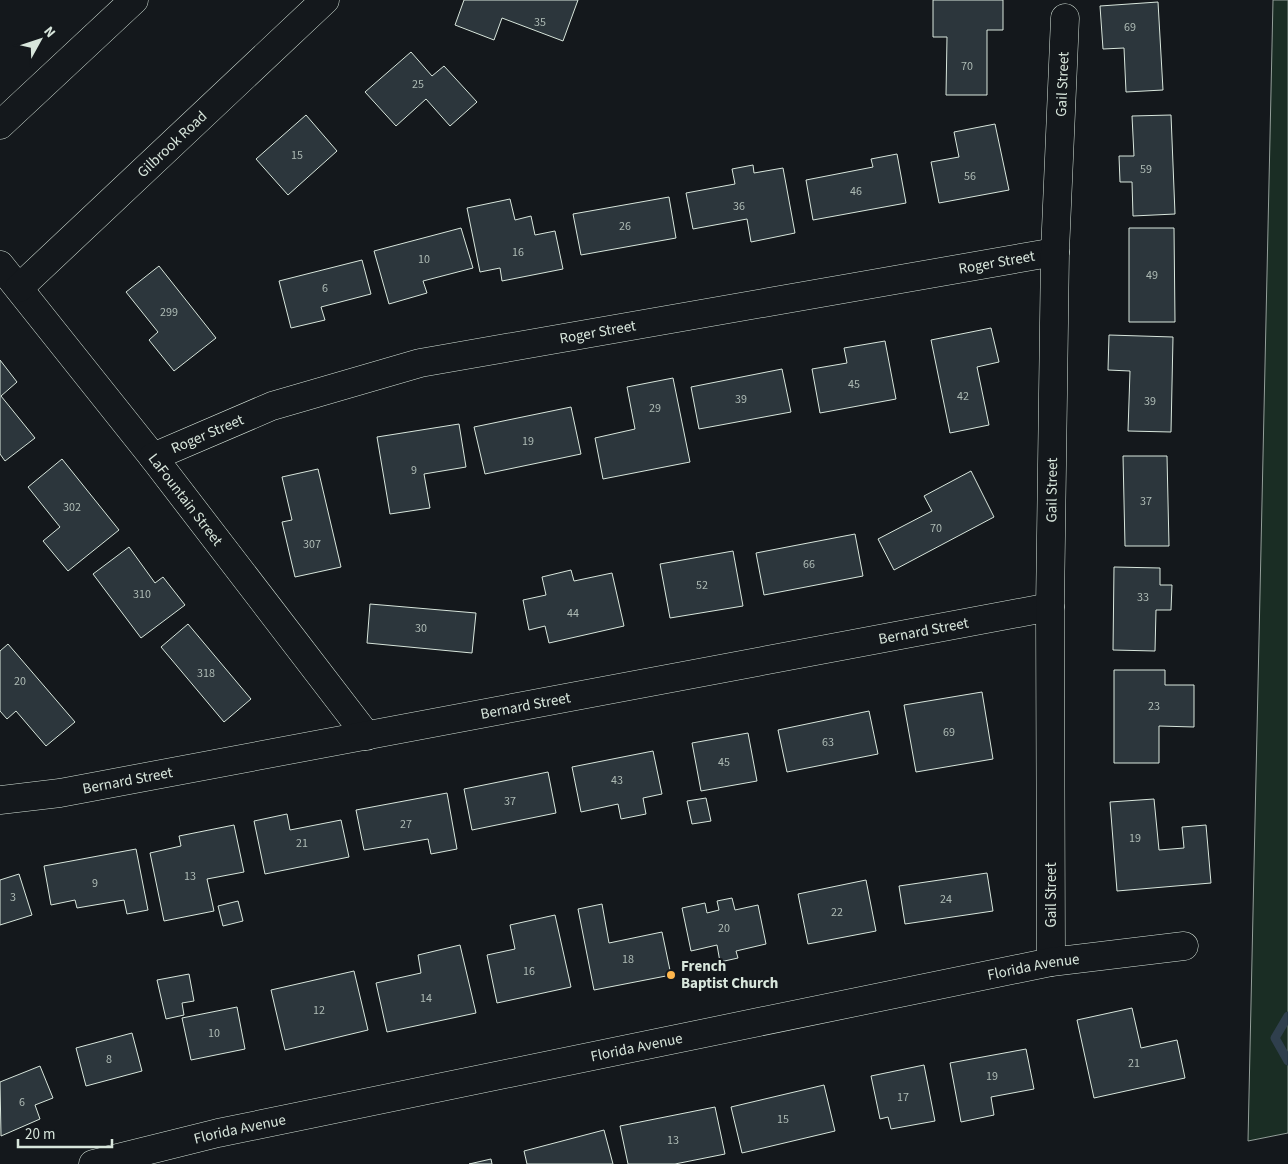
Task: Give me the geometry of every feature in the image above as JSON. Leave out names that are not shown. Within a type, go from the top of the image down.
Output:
[{"type":"main road","points":[[4,121],[134,0]]},
{"type":"main road","name":"Gilbrook Road","points":[[19,288],[325,0]]},
{"type":"main road","name":"Gail Street","points":[[1051,962],[1050,607],[1055,252],[1065,18]]},
{"type":"main road","name":"Roger Street","points":[[153,457],[272,406],[420,363],[1055,252]]},
{"type":"main road","name":"LaFountain Street","points":[[0,265],[153,457],[367,736]]},
{"type":"main road","name":"Bernard Street","points":[[0,800],[60,793],[1050,607]]},
{"type":"main road","name":"Florida Avenue","points":[[93,1164],[218,1134],[1051,962],[1184,946]]},
{"type":"green space","points":[[1273,0],[1288,0],[1288,1133],[1248,1141]]},
{"type":"building","points":[[464,0],[578,0],[563,41],[502,18],[494,40],[455,25]]},
{"type":"building","points":[[933,0],[1003,0],[1003,30],[987,30],[987,95],[946,95],[947,37],[933,37]]},
{"type":"building","points":[[1158,2],[1163,90],[1126,92],[1124,48],[1103,49],[1100,6]]},
{"type":"building","points":[[411,52],[432,76],[444,66],[477,102],[450,126],[426,99],[396,126],[365,92]]},
{"type":"building","points":[[306,115],[337,151],[288,195],[256,159]]},
{"type":"building","points":[[1171,115],[1175,214],[1133,216],[1132,182],[1120,182],[1119,156],[1134,156],[1132,116]]},
{"type":"building","points":[[995,124],[1009,190],[939,203],[931,162],[959,157],[954,132]]},
{"type":"building","points":[[897,154],[906,203],[813,220],[806,180],[873,167],[871,159]]},
{"type":"building","points":[[753,165],[754,173],[783,168],[795,233],[751,242],[747,219],[693,229],[686,193],[735,184],[732,169]]},
{"type":"building","points":[[669,197],[676,238],[581,255],[573,214]]},
{"type":"building","points":[[510,199],[515,220],[531,216],[535,235],[555,231],[563,269],[502,281],[500,268],[480,272],[467,208]]},
{"type":"building","points":[[461,228],[473,268],[423,281],[427,293],[389,304],[374,251]]},
{"type":"building","points":[[1129,228],[1174,228],[1175,322],[1129,322]]},
{"type":"building","points":[[362,260],[371,294],[321,307],[325,320],[291,328],[279,281]]},
{"type":"building","points":[[159,266],[216,338],[174,371],[149,340],[158,332],[126,292]]},
{"type":"building","points":[[991,328],[999,362],[977,367],[989,425],[950,433],[931,340]]},
{"type":"building","points":[[1109,335],[1173,337],[1171,432],[1128,431],[1130,371],[1108,370]]},
{"type":"building","points":[[885,341],[896,399],[820,413],[812,369],[847,363],[844,348]]},
{"type":"building","points":[[0,360],[17,382],[1,396],[35,438],[5,461],[0,454]]},
{"type":"building","points":[[782,369],[791,412],[699,429],[691,387]]},
{"type":"building","points":[[673,378],[690,462],[603,479],[595,438],[635,429],[627,387]]},
{"type":"building","points":[[571,407],[581,454],[485,474],[474,427]]},
{"type":"building","points":[[459,424],[466,467],[424,474],[430,508],[390,514],[377,437]]},
{"type":"building","points":[[1123,456],[1167,456],[1169,546],[1125,546]]},
{"type":"building","points":[[62,459],[119,530],[68,571],[43,541],[60,527],[28,487]]},
{"type":"building","points":[[318,469],[341,567],[295,577],[282,522],[292,520],[282,477]]},
{"type":"building","points":[[971,471],[994,517],[894,570],[878,539],[932,511],[924,496]]},
{"type":"building","points":[[855,534],[863,576],[764,595],[756,553]]},
{"type":"building","points":[[129,547],[155,583],[163,577],[185,605],[141,638],[93,574]]},
{"type":"building","points":[[733,551],[743,606],[670,618],[660,564]]},
{"type":"building","points":[[1114,567],[1160,568],[1160,585],[1172,585],[1171,610],[1156,610],[1155,651],[1113,650]]},
{"type":"building","points":[[571,570],[574,581],[612,573],[624,626],[549,643],[545,626],[529,630],[523,600],[546,595],[542,577]]},
{"type":"building","points":[[370,604],[476,613],[472,653],[367,643]]},
{"type":"building","points":[[188,624],[251,699],[224,722],[161,647]]},
{"type":"building","points":[[8,644],[75,722],[46,746],[16,711],[7,719],[0,711],[0,651]]},
{"type":"building","points":[[1114,670],[1165,670],[1165,685],[1194,685],[1194,727],[1159,726],[1159,763],[1114,763]]},
{"type":"building","points":[[982,692],[993,759],[916,772],[904,705]]},
{"type":"building","points":[[869,711],[878,754],[787,772],[778,730]]},
{"type":"building","points":[[748,733],[757,781],[701,791],[692,743]]},
{"type":"building","points":[[653,751],[662,794],[643,798],[646,814],[621,819],[618,804],[581,812],[572,767]]},
{"type":"building","points":[[548,772],[556,813],[472,830],[464,789]]},
{"type":"building","points":[[447,793],[457,849],[431,854],[428,839],[364,850],[356,810]]},
{"type":"building","points":[[706,798],[711,821],[692,824],[687,801]]},
{"type":"building","points":[[1154,799],[1159,850],[1184,848],[1182,827],[1206,825],[1211,883],[1117,891],[1110,802]]},
{"type":"building","points":[[287,814],[290,830],[341,820],[349,857],[265,874],[254,821]]},
{"type":"building","points":[[234,825],[244,872],[207,879],[214,911],[164,921],[150,853],[181,846],[179,836]]},
{"type":"building","points":[[136,849],[148,910],[127,914],[124,900],[77,908],[75,900],[51,905],[44,866]]},
{"type":"building","points":[[987,873],[993,911],[905,924],[899,886]]},
{"type":"building","points":[[19,874],[32,915],[0,925],[0,880]]},
{"type":"building","points":[[866,880],[876,931],[808,944],[798,894]]},
{"type":"building","points":[[732,898],[735,910],[758,905],[766,944],[736,951],[738,958],[720,962],[717,945],[691,951],[682,908],[705,903],[707,913],[719,910],[717,901]]},
{"type":"building","points":[[238,901],[243,921],[223,926],[218,906]]},
{"type":"building","points":[[602,904],[609,943],[662,932],[671,975],[594,990],[578,909]]},
{"type":"building","points":[[555,915],[571,987],[497,1003],[487,955],[515,949],[510,925]]},
{"type":"building","points":[[460,945],[476,1013],[387,1032],[376,983],[421,973],[418,955]]},
{"type":"building","points":[[354,971],[368,1030],[285,1050],[271,990]]},
{"type":"building","points":[[189,974],[194,1001],[182,1003],[184,1015],[166,1019],[157,980]]},
{"type":"building","points":[[237,1007],[245,1049],[191,1060],[182,1018]]},
{"type":"building","points":[[1132,1008],[1141,1048],[1177,1040],[1185,1078],[1094,1098],[1077,1020]]},
{"type":"building","points":[[132,1033],[142,1071],[86,1086],[76,1048]]},
{"type":"building","points":[[1026,1049],[1034,1089],[991,1097],[994,1115],[961,1122],[950,1063]]},
{"type":"building","points":[[924,1065],[935,1121],[891,1129],[888,1117],[880,1119],[871,1076]]},
{"type":"building","points":[[40,1066],[53,1098],[35,1105],[40,1119],[1,1136],[0,1082]]},
{"type":"building","points":[[824,1085],[835,1131],[742,1153],[731,1107]]},
{"type":"building","points":[[715,1107],[725,1154],[675,1164],[628,1164],[620,1126]]},
{"type":"building","points":[[604,1130],[613,1164],[527,1164],[524,1151]]},
{"type":"building","points":[[491,1159],[492,1164],[469,1164]]},
{"type":"waterway","points":[[1288,1016],[1275,1038],[1288,1061]]},
{"type":"place","name":"French Baptist Church","points":[[671,975]]}]
